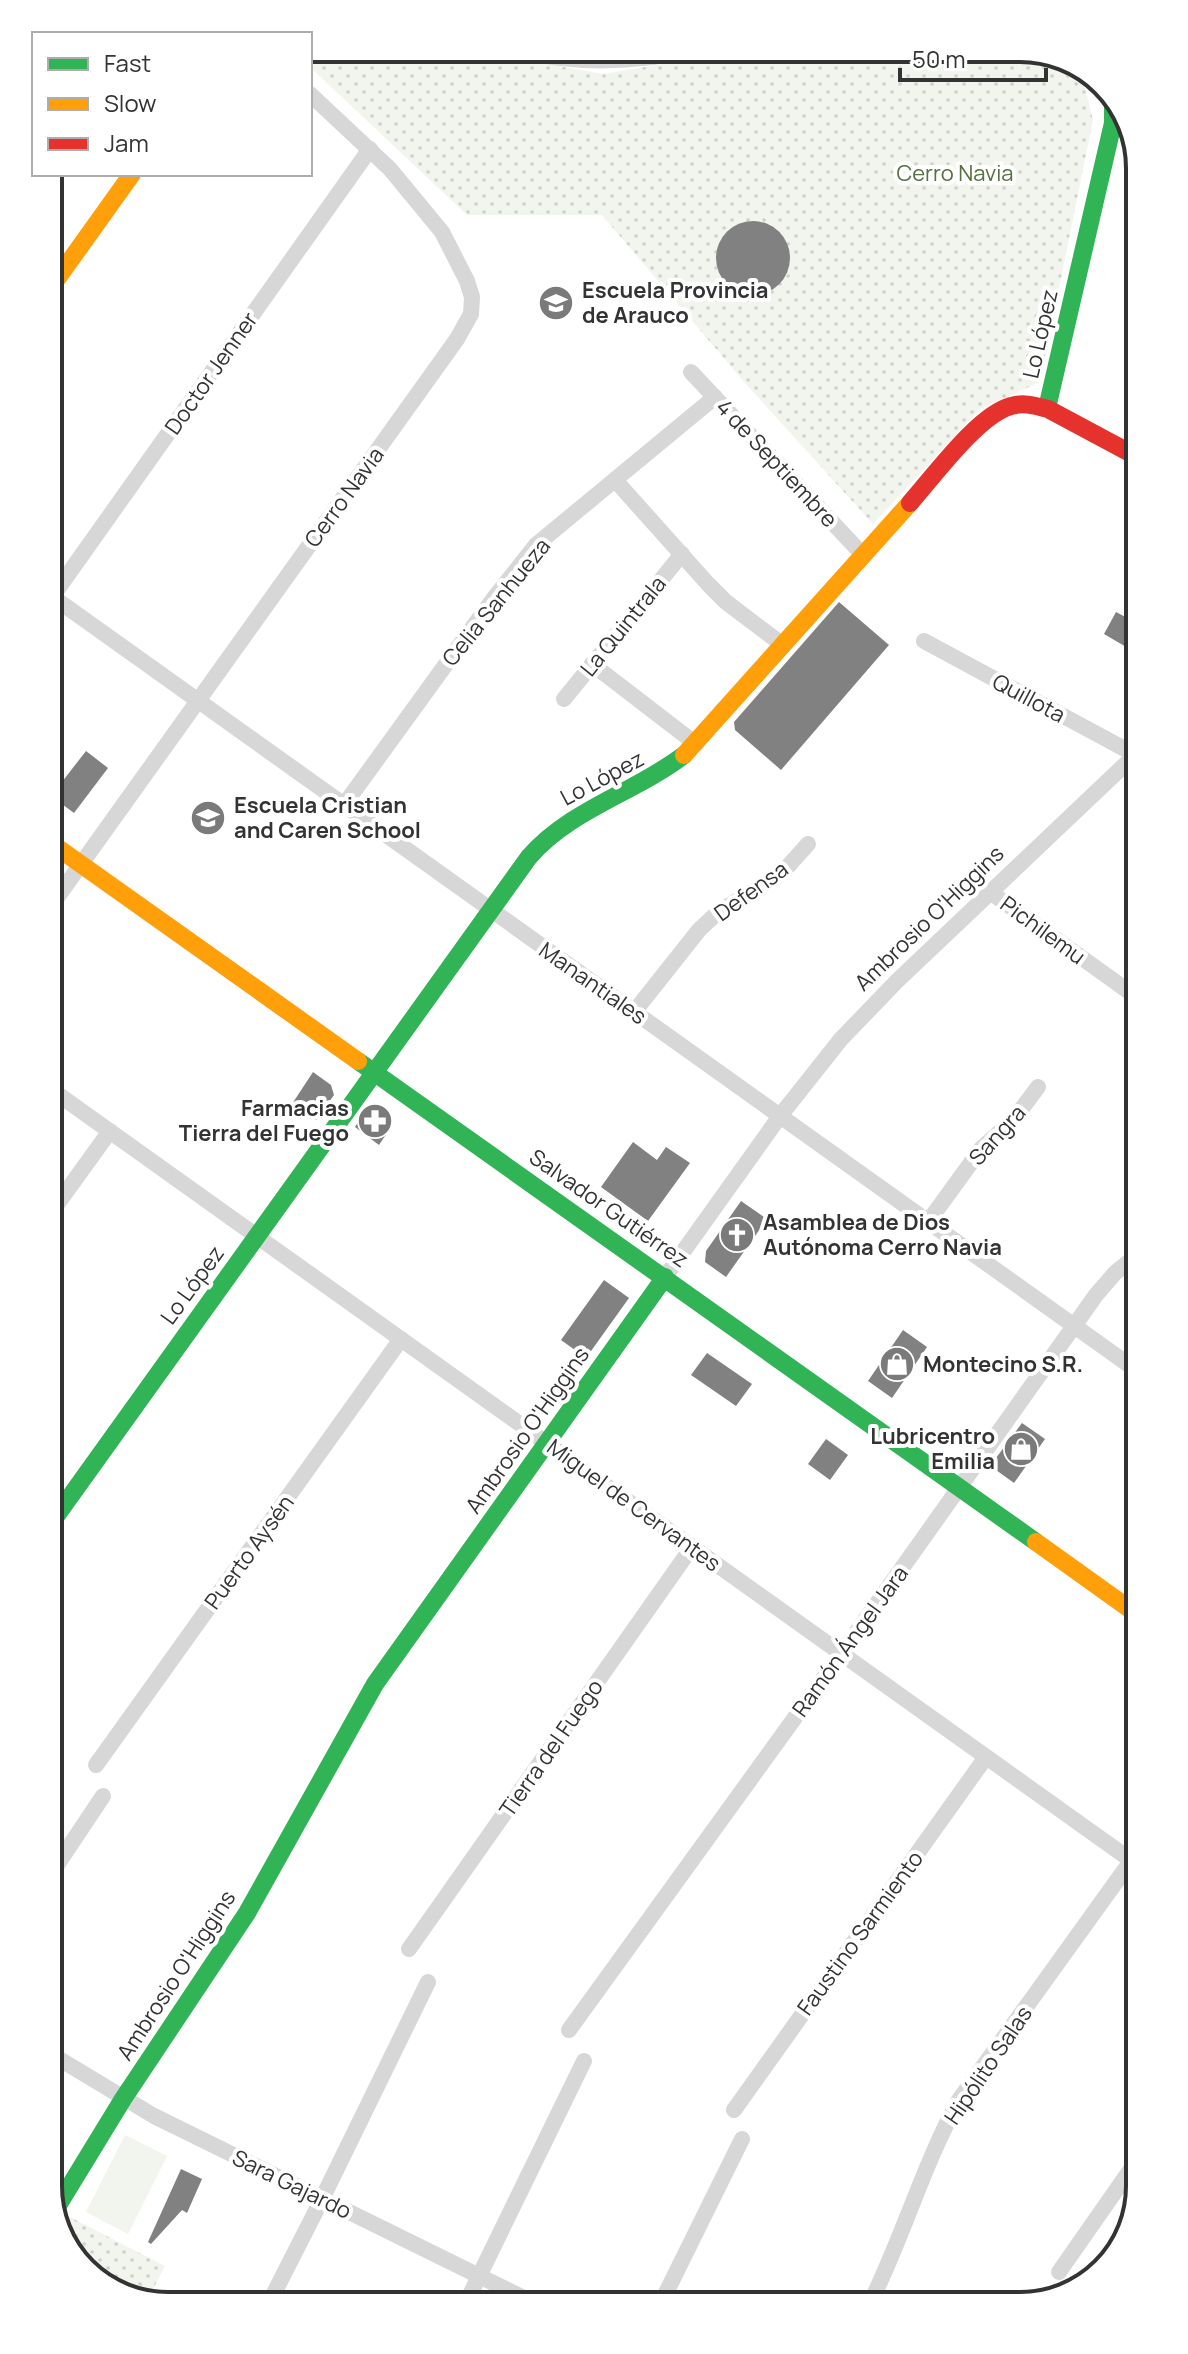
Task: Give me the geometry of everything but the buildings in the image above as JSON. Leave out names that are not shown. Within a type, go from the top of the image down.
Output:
[{"type":"street","name":"Cerro Navia","points":[[62,891],[457,339],[471,314],[470,289],[442,232],[370,149],[312,96]]},
{"type":"street","name":"Lo López","points":[[62,1508],[530,856],[559,829],[657,776],[696,744],[983,421],[1015,405],[1047,408],[1118,128]]},
{"type":"street","name":"Doctor Jenner","points":[[62,581],[370,149]]},
{"type":"street","points":[[62,272],[131,176]]},
{"type":"street","name":"4 de Septiembre","points":[[691,372],[863,555]]},
{"type":"street","name":"Celia Sanhueza","points":[[344,805],[536,545],[715,397]]},
{"type":"street","points":[[1047,408],[1126,451]]},
{"type":"street","points":[[615,480],[726,602],[783,645]]},
{"type":"street","name":"La Quintrala","points":[[564,699],[682,554]]},
{"type":"street","name":"Manantiales","points":[[62,604],[1126,1363]]},
{"type":"street","name":"Quillota","points":[[924,641],[1126,751]]},
{"type":"street","points":[[592,664],[696,744]]},
{"type":"street","name":"Ambrosio O'Higgins","points":[[63,2197],[123,2099],[247,1913],[370,1693],[780,1116],[841,1039],[1126,763]]},
{"type":"street","name":"Defensa","points":[[634,1012],[699,930],[717,913],[782,873],[808,844]]},
{"type":"street","name":"Salvador Gutiérrez","points":[[62,851],[1126,1606]]},
{"type":"street","name":"Pichilemu","points":[[990,892],[1126,990]]},
{"type":"street","name":"Sangra","points":[[928,1222],[975,1156],[1014,1119],[1038,1087]]},
{"type":"street","name":"Miguel de Cervantes","points":[[62,1097],[986,1757],[1126,1852]]},
{"type":"street","points":[[62,1198],[110,1131]]},
{"type":"street","name":"Ramón Ángel Jara","points":[[569,2030],[1074,1326],[1105,1284],[1126,1265]]},
{"type":"street","name":"Puerto Aysén","points":[[96,1765],[401,1339]]},
{"type":"street","name":"Tierra del Fuego","points":[[409,1949],[692,1547]]},
{"type":"street","name":"Faustino Sarmiento","points":[[734,2110],[986,1757]]},
{"type":"street","points":[[62,1858],[103,1796]]},
{"type":"street","name":"Hipólito Salas","points":[[875,2292],[959,2100],[1126,1873]]},
{"type":"street","points":[[275,2292],[428,1982]]},
{"type":"street","name":"Sara Gajardo","points":[[62,2061],[123,2099],[512,2292]]},
{"type":"street","points":[[471,2292],[584,2061]]},
{"type":"street","points":[[666,2292],[742,2139]]},
{"type":"street","points":[[1059,2272],[1126,2176]]},
{"type":"green space","name":"Cerro Navia","points":[[312,62],[536,62],[603,74],[675,62],[1027,62],[1060,70],[1084,85],[1093,120],[1040,382],[980,409],[873,524],[746,384],[602,215],[467,215],[312,69]]},
{"type":"green space","points":[[125,2135],[167,2156],[128,2234],[86,2212]]},
{"type":"green space","points":[[67,2215],[165,2266],[152,2291],[121,2281],[88,2256]]},
{"type":"traffic: fast","points":[[1047,408],[1113,117]]},
{"type":"traffic: fast","points":[[62,1508],[529,857],[564,826],[684,755]]},
{"type":"traffic: fast","points":[[358,1061],[1036,1542]]},
{"type":"traffic: fast","points":[[63,2197],[123,2099],[247,1913],[375,1684],[665,1277]]},
{"type":"traffic: slow","points":[[62,272],[131,176]]},
{"type":"traffic: slow","points":[[684,755],[910,503]]},
{"type":"traffic: slow","points":[[62,851],[358,1061]]},
{"type":"traffic: slow","points":[[1036,1542],[1126,1606]]},
{"type":"traffic: jam","points":[[910,503],[971,434],[985,421],[1011,406],[1030,405],[1048,409],[1126,451]]},
{"type":"place","name":"Escuela Provincia de Arauco","points":[[556,303]]},
{"type":"place","name":"Escuela Cristian and Caren School","points":[[208,818]]},
{"type":"place","name":"Farmacias Tierra del Fuego","points":[[375,1121]]},
{"type":"place","name":"Asamblea de Dios Autónoma Cerro Navia","points":[[737,1235]]},
{"type":"place","name":"Montecino S.R.","points":[[897,1364]]},
{"type":"place","name":"Lubricentro Emilia","points":[[1021,1449]]}]
